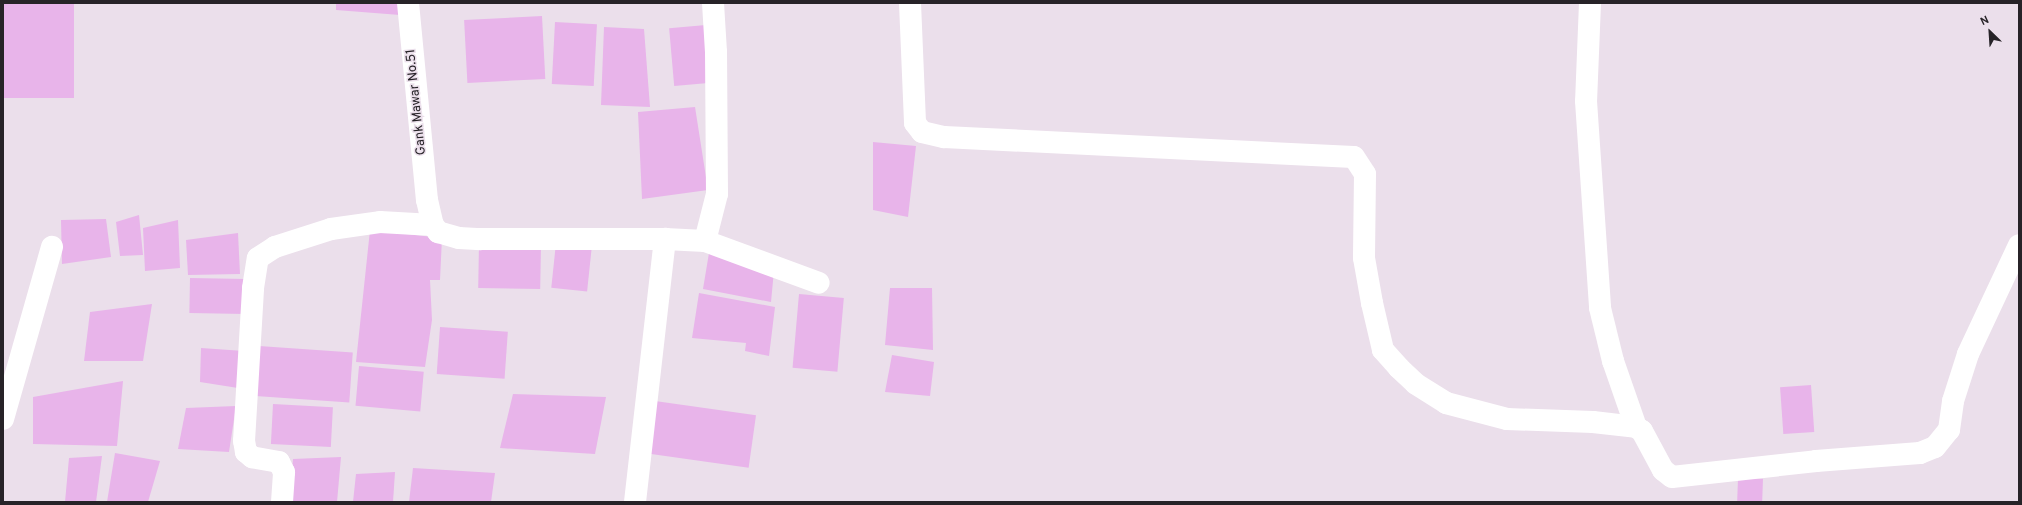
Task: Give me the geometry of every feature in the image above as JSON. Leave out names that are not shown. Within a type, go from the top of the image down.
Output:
[{"type":"street","name":"Gank Mawar No.51","points":[[408,3],[427,200],[433,225]]},
{"type":"street","points":[[705,241],[717,194],[716,52],[713,3]]},
{"type":"street","points":[[910,3],[915,123],[922,132],[952,137],[1354,157],[1365,174],[1364,258],[1383,350],[1404,373],[1416,384],[1446,402],[1507,419],[1593,422],[1636,427],[1642,431],[1663,470],[1672,477],[1816,461],[1920,453],[1935,447],[1949,430],[1953,401],[1968,354],[2019,245]]},
{"type":"street","points":[[1590,3],[1586,101],[1600,308],[1613,361],[1636,427]]},
{"type":"street","points":[[282,502],[284,472],[278,462],[252,457],[246,452],[244,441],[253,288],[258,258],[275,247],[331,229],[380,222],[433,225],[438,232],[459,238],[665,239],[705,241],[819,283]]},
{"type":"street","points":[[635,502],[665,239]]},
{"type":"street","points":[[3,419],[52,247]]},
{"type":"building","points":[[3,3],[74,3],[74,98],[3,98]]},
{"type":"building","points":[[336,3],[399,3],[400,15],[336,10]]},
{"type":"building","points":[[542,16],[545,79],[467,83],[464,20]]},
{"type":"building","points":[[555,22],[597,24],[594,86],[552,84]]},
{"type":"building","points":[[706,25],[711,83],[674,86],[669,28]]},
{"type":"building","points":[[604,27],[644,29],[650,107],[601,105]]},
{"type":"building","points":[[695,107],[708,190],[642,199],[638,112]]},
{"type":"building","points":[[873,142],[916,146],[908,217],[873,210]]},
{"type":"building","points":[[139,215],[143,255],[120,256],[116,222]]},
{"type":"building","points":[[106,219],[111,257],[62,264],[61,220]]},
{"type":"building","points":[[178,220],[180,268],[145,271],[143,228]]},
{"type":"building","points":[[370,230],[442,238],[440,280],[430,280],[432,320],[425,367],[356,362]]},
{"type":"building","points":[[238,233],[240,274],[188,275],[186,240]]},
{"type":"building","points":[[479,243],[541,244],[540,289],[478,288]]},
{"type":"building","points":[[556,243],[592,247],[587,292],[551,288]]},
{"type":"building","points":[[709,253],[774,270],[771,302],[703,289]]},
{"type":"building","points":[[190,278],[246,279],[245,314],[189,313]]},
{"type":"building","points":[[890,288],[932,288],[933,350],[885,345]]},
{"type":"building","points":[[699,293],[775,307],[769,356],[745,351],[746,343],[692,338]]},
{"type":"building","points":[[799,294],[844,298],[837,372],[793,368]]},
{"type":"building","points":[[152,304],[143,361],[84,361],[90,312]]},
{"type":"building","points":[[440,327],[508,332],[505,379],[437,374]]},
{"type":"building","points":[[259,346],[353,353],[349,402],[256,396]]},
{"type":"building","points":[[201,348],[244,351],[238,388],[200,382]]},
{"type":"building","points":[[892,355],[934,362],[930,396],[885,392]]},
{"type":"building","points":[[359,366],[424,372],[420,412],[356,406]]},
{"type":"building","points":[[123,381],[117,446],[33,444],[33,397]]},
{"type":"building","points":[[1811,385],[1814,432],[1783,434],[1780,387]]},
{"type":"building","points":[[513,394],[606,397],[595,454],[500,448]]},
{"type":"building","points":[[655,401],[756,415],[749,468],[648,453]]},
{"type":"building","points":[[273,404],[333,407],[331,447],[271,444]]},
{"type":"building","points":[[236,406],[229,452],[178,449],[186,408]]},
{"type":"building","points":[[115,453],[160,461],[148,502],[107,502]]},
{"type":"building","points":[[102,456],[96,502],[65,502],[69,458]]},
{"type":"building","points":[[341,457],[337,502],[289,502],[293,459]]},
{"type":"building","points":[[413,468],[495,473],[491,502],[409,502]]},
{"type":"building","points":[[395,472],[393,502],[353,502],[356,474]]},
{"type":"building","points":[[1738,478],[1763,479],[1762,502],[1737,502]]}]
